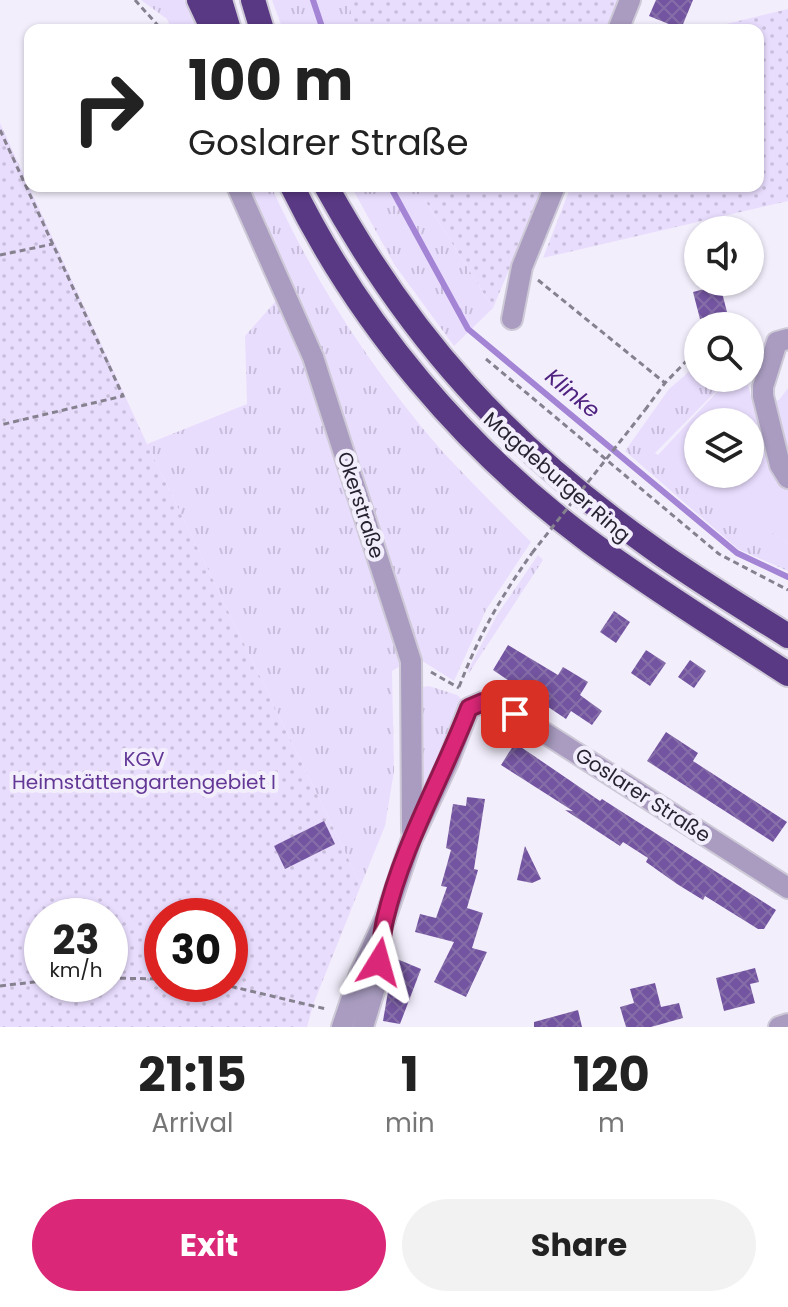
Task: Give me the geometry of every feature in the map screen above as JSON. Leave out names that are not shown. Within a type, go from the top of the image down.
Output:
[{"type":"highway","points":[[199,0],[210,24]]},
{"type":"highway","points":[[220,0],[227,24]]},
{"type":"highway","points":[[253,0],[260,24]]},
{"type":"highway","points":[[281,192],[314,255],[336,289],[354,312],[389,342]]},
{"type":"highway","name":"Magdeburger Ring","points":[[295,192],[331,256],[389,342],[434,397],[482,448],[563,520],[628,568],[788,674]]},
{"type":"highway","name":"Magdeburger Ring","points":[[329,192],[370,262],[406,313],[449,368],[497,420],[542,462],[631,533],[777,620],[788,636]]},
{"type":"street","points":[[620,24],[630,0]]},
{"type":"street","name":"Okerstraße","points":[[240,192],[313,357],[411,661],[412,839]]},
{"type":"street","points":[[512,319],[522,267],[553,192]]},
{"type":"street","points":[[782,341],[763,387],[763,396],[780,465],[788,478]]},
{"type":"street","name":"Okerstraße","points":[[342,1027],[360,974],[385,919],[412,839],[469,708],[483,702]]},
{"type":"street","name":"Goslarer Straße","points":[[483,702],[515,714],[788,888]]},
{"type":"street","name":"Okerstraße","points":[[363,1027],[376,984],[385,919]]},
{"type":"street","points":[[779,1027],[788,1024]]},
{"type":"path","points":[[135,0],[157,24]]},
{"type":"path","points":[[0,130],[24,182]]},
{"type":"path","points":[[0,425],[123,396],[29,192]]},
{"type":"path","points":[[0,255],[53,244]]},
{"type":"path","points":[[522,267],[665,383]]},
{"type":"path","points":[[486,359],[719,554],[788,590]]},
{"type":"path","points":[[411,661],[459,687],[476,642],[498,601],[665,383],[684,363]]},
{"type":"path","points":[[0,986],[24,983]]},
{"type":"path","points":[[248,990],[313,1005]]},
{"type":"green space","points":[[141,0],[184,0],[197,24],[169,24]]},
{"type":"green space","points":[[272,0],[348,0],[354,24],[281,24]]},
{"type":"green space","points":[[348,0],[621,0],[611,24],[354,24]]},
{"type":"green space","points":[[788,9],[788,201],[724,216],[684,216],[684,225],[543,258],[569,192],[764,192],[764,24],[727,24]]},
{"type":"green space","name":"KGV Heimstättengartengebiet I","points":[[0,123],[24,175],[24,192],[32,192],[147,444],[361,885],[307,1027],[0,1027]]},
{"type":"green space","points":[[249,192],[274,192],[326,291],[392,390],[442,451],[531,542],[486,610],[454,681],[416,657],[392,671],[394,771],[385,826],[361,885],[147,444],[247,404],[245,336],[275,302],[297,293]]},
{"type":"green space","points":[[354,192],[420,192],[493,308],[454,346],[394,264]]},
{"type":"green space","points":[[420,192],[541,192],[493,308]]},
{"type":"green space","points":[[684,376],[684,392],[715,392],[699,408],[684,408],[684,424],[655,453],[684,473],[684,488],[707,488],[788,543],[788,571],[738,549],[625,451],[669,389]]},
{"type":"green space","points":[[788,388],[788,543],[705,488],[764,488],[764,408],[702,408],[717,392],[750,392],[754,407],[779,400]]},
{"type":"green space","points":[[684,427],[684,474],[657,456]]},
{"type":"green space","points":[[538,555],[543,560],[469,673],[497,615]]},
{"type":"green space","points":[[429,686],[457,695],[464,701],[421,800],[418,688]]},
{"type":"building","points":[[656,0],[693,0],[683,24],[669,24],[649,16]]},
{"type":"building","points":[[694,296],[723,296],[727,312],[698,312]]},
{"type":"building","points":[[614,611],[630,622],[616,643],[600,632]]},
{"type":"building","points":[[508,645],[558,675],[563,667],[588,682],[580,695],[602,711],[592,725],[571,711],[566,719],[493,670]]},
{"type":"building","points":[[646,650],[666,663],[650,686],[631,673]]},
{"type":"building","points":[[690,660],[706,671],[694,688],[678,677]]},
{"type":"building","points":[[666,732],[698,753],[693,761],[787,822],[773,842],[647,761]]},
{"type":"building","points":[[515,743],[600,801],[602,799],[776,910],[764,929],[758,929],[705,896],[703,900],[677,884],[646,862],[648,858],[623,842],[620,846],[565,810],[573,811],[501,765]]},
{"type":"building","points":[[467,797],[485,799],[474,869],[478,870],[467,908],[483,913],[472,948],[487,952],[466,997],[434,982],[454,942],[415,932],[420,914],[436,918],[447,887],[441,886],[451,850],[446,848],[453,804],[466,806]]},
{"type":"building","points":[[324,821],[335,844],[285,869],[274,846]]},
{"type":"building","points":[[525,846],[541,879],[532,883],[517,880]]},
{"type":"building","points":[[397,959],[421,969],[400,1024],[383,1021],[391,974]]},
{"type":"building","points":[[755,968],[759,982],[750,984],[755,1003],[724,1011],[716,978]]},
{"type":"building","points":[[655,983],[661,1007],[679,1003],[683,1018],[651,1027],[626,1027],[620,1007],[634,1003],[630,989]]},
{"type":"building","points":[[578,1010],[582,1027],[534,1027],[534,1022]]},
{"type":"waterway","name":"Klinke","points":[[313,0],[321,24]]},
{"type":"waterway","name":"Klinke","points":[[393,192],[468,329],[737,553],[788,577]]},
{"type":"route","points":[[379,962],[385,919],[412,839],[469,708],[483,702],[515,714]]}]
